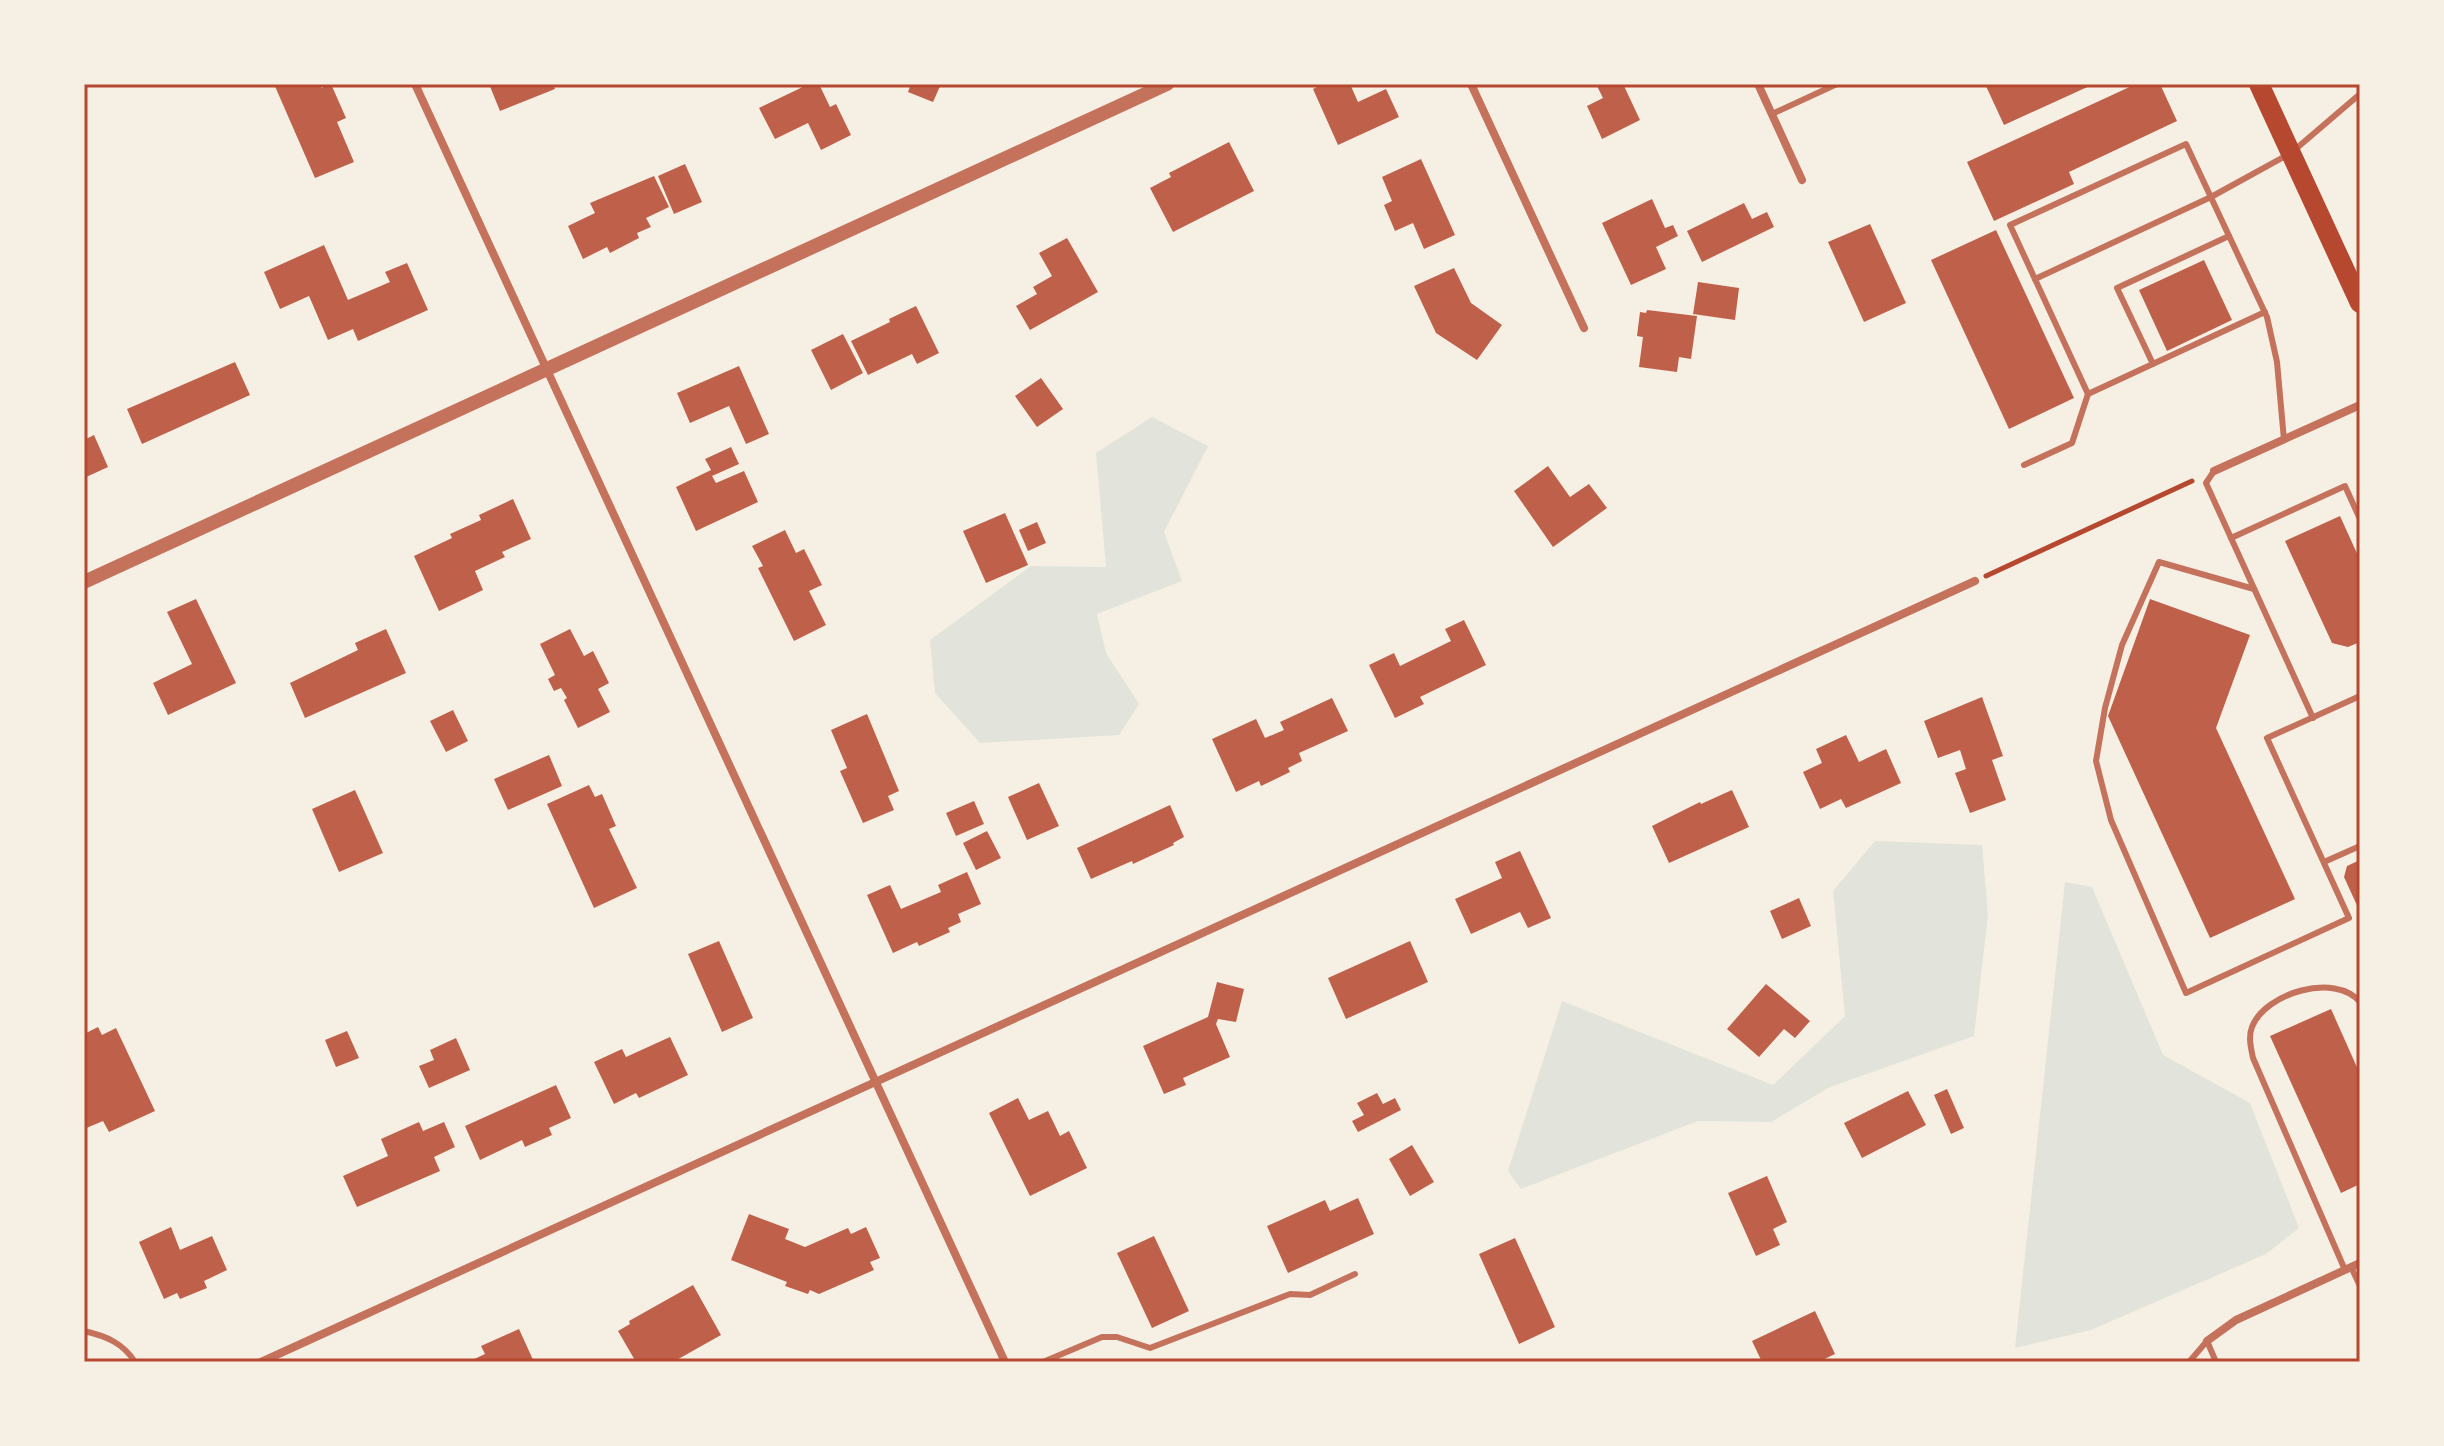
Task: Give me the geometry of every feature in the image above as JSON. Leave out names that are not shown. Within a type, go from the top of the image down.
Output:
[{"type":"main road","points":[[2259,84],[2360,303]]},
{"type":"street","points":[[415,84],[1005,1362]]},
{"type":"street","points":[[84,582],[1167,84]]},
{"type":"street","points":[[1471,84],[1584,328]]},
{"type":"street","points":[[1758,84],[1802,180]]},
{"type":"street","points":[[2214,471],[2360,405]]},
{"type":"street","points":[[261,1362],[1975,581]]},
{"type":"street","points":[[2207,1341],[2236,1320],[2352,1267]]},
{"type":"lane","points":[[1772,114],[1837,84]]},
{"type":"lane","points":[[2035,279],[2211,197],[2291,153],[2359,94],[2354,84]]},
{"type":"lane","points":[[2024,465],[2072,443],[2088,394],[2010,225],[2186,144],[2265,312],[2277,362],[2284,441]]},
{"type":"lane","points":[[2153,364],[2117,288],[2229,236]]},
{"type":"lane","points":[[2088,394],[2265,312]]},
{"type":"lane","points":[[2214,471],[2206,483],[2313,718]]},
{"type":"lane","points":[[2231,538],[2345,486],[2360,519]]},
{"type":"lane","points":[[2254,589],[2159,562],[2122,645],[2105,708],[2096,761],[2103,796],[2116,831],[2186,993],[2349,918],[2267,738],[2360,696]]},
{"type":"lane","points":[[2324,862],[2360,846]]},
{"type":"lane","points":[[2360,1002],[2354,995],[2335,987],[2310,988],[2264,1010],[2251,1030],[2250,1041],[2253,1058],[2360,1286]]},
{"type":"lane","points":[[1043,1362],[1102,1337],[1117,1337],[1150,1348],[1290,1294],[1310,1295],[1355,1274]]},
{"type":"lane","points":[[84,1331],[128,1350],[135,1362]]},
{"type":"lane","points":[[2189,1362],[2207,1341],[2216,1362]]},
{"type":"path","points":[[1975,581],[2214,471]]},
{"type":"shaded area","points":[[1152,417],[1208,446],[1164,532],[1182,581],[1097,614],[1106,653],[1139,704],[1119,735],[980,743],[935,693],[930,640],[1031,566],[1106,567],[1096,453]]},
{"type":"shaded area","points":[[1875,841],[1982,845],[1988,915],[1974,1036],[1830,1087],[1771,1122],[1698,1121],[1521,1189],[1508,1171],[1562,1001],[1773,1085],[1845,1016],[1833,891]]},
{"type":"shaded area","points":[[2065,882],[2092,887],[2163,1055],[2250,1103],[2299,1228],[2266,1254],[2091,1330],[2015,1348]]},
{"type":"building","points":[[274,84],[320,84],[321,88],[331,84],[346,118],[337,122],[354,162],[315,178]]},
{"type":"building","points":[[489,84],[553,84],[555,89],[500,111]]},
{"type":"building","points":[[809,84],[819,84],[830,107],[836,104],[851,135],[821,150],[808,123],[775,139],[759,108]]},
{"type":"building","points":[[911,84],[941,84],[933,102],[908,92]]},
{"type":"building","points":[[1323,84],[1350,84],[1358,102],[1386,89],[1399,117],[1338,145],[1313,89]]},
{"type":"building","points":[[1596,84],[1629,84],[1624,86],[1640,120],[1602,139],[1587,106],[1603,98]]},
{"type":"building","points":[[1985,84],[2094,84],[2004,125]]},
{"type":"building","points":[[2136,84],[2160,84],[2177,121],[2069,172],[2074,184],[1994,221],[1967,162]]},
{"type":"building","points":[[1229,142],[1254,191],[1173,232],[1150,188],[1171,177],[1169,173]]},
{"type":"building","points":[[1421,159],[1455,235],[1424,249],[1413,223],[1395,231],[1384,205],[1392,201],[1382,177]]},
{"type":"building","points":[[685,164],[702,202],[674,214],[658,176]]},
{"type":"building","points":[[654,176],[669,207],[646,218],[651,227],[637,233],[639,238],[610,253],[607,247],[583,259],[568,226],[595,213],[590,203]]},
{"type":"building","points":[[1652,199],[1665,228],[1673,225],[1678,236],[1656,247],[1666,269],[1631,285],[1602,223]]},
{"type":"building","points":[[1744,203],[1752,219],[1767,212],[1774,227],[1702,262],[1687,231]]},
{"type":"building","points":[[1870,224],[1906,303],[1864,322],[1828,242]]},
{"type":"building","points":[[1996,230],[2074,398],[2009,429],[1931,260]]},
{"type":"building","points":[[1067,238],[1098,292],[1030,330],[1016,306],[1037,294],[1033,287],[1052,276],[1039,253]]},
{"type":"building","points":[[324,245],[348,300],[390,282],[385,272],[407,263],[428,310],[358,341],[353,329],[328,340],[309,296],[280,309],[264,272]]},
{"type":"building","points":[[2204,260],[2232,320],[2167,351],[2139,290]]},
{"type":"building","points":[[1454,268],[1471,303],[1502,325],[1477,360],[1436,333],[1414,286]]},
{"type":"building","points":[[1698,282],[1739,288],[1735,320],[1693,314]]},
{"type":"building","points":[[916,306],[939,353],[917,364],[912,354],[868,375],[851,341]]},
{"type":"building","points":[[1647,310],[1697,316],[1691,359],[1679,357],[1677,372],[1639,367],[1643,337],[1637,336],[1640,312],[1646,313]]},
{"type":"building","points":[[843,334],[863,373],[831,390],[811,350]]},
{"type":"building","points":[[235,362],[250,395],[142,444],[127,409]]},
{"type":"building","points":[[739,366],[769,434],[746,444],[729,406],[690,423],[677,393]]},
{"type":"building","points":[[1041,378],[1063,409],[1037,427],[1015,396]]},
{"type":"building","points":[[94,435],[108,467],[84,478],[84,440]]},
{"type":"building","points":[[731,447],[739,464],[712,476],[716,483],[744,471],[758,502],[696,531],[676,487],[711,470],[705,459]]},
{"type":"building","points":[[1548,466],[1570,497],[1589,484],[1607,508],[1553,547],[1514,491]]},
{"type":"building","points":[[513,499],[531,539],[502,552],[505,557],[475,571],[483,590],[439,611],[414,556],[452,538],[450,534],[481,520],[479,515]]},
{"type":"building","points":[[1005,513],[1028,565],[986,583],[963,531]]},
{"type":"building","points":[[2340,516],[2360,560],[2360,642],[2348,647],[2332,643],[2285,541]]},
{"type":"building","points":[[1037,522],[1046,543],[1028,551],[1019,530]]},
{"type":"building","points":[[785,530],[796,553],[804,549],[822,585],[809,591],[826,625],[794,641],[758,568],[763,566],[752,546]]},
{"type":"building","points":[[196,599],[236,683],[168,715],[153,683],[192,664],[167,612]]},
{"type":"building","points":[[2150,599],[2250,635],[2216,728],[2295,899],[2210,938],[2108,716]]},
{"type":"building","points":[[1464,620],[1486,665],[1420,697],[1424,704],[1395,718],[1369,665],[1394,653],[1400,666],[1451,641],[1445,629]]},
{"type":"building","points":[[386,629],[406,673],[305,718],[290,683],[358,650],[355,643]]},
{"type":"building","points":[[570,629],[584,656],[593,651],[609,683],[598,689],[610,712],[578,728],[561,688],[554,691],[548,679],[555,675],[540,644]]},
{"type":"building","points":[[1982,697],[2003,756],[1992,760],[2006,800],[1970,813],[1955,773],[1966,769],[1960,750],[1938,758],[1924,721]]},
{"type":"building","points":[[1332,698],[1348,731],[1299,753],[1302,761],[1288,768],[1290,772],[1261,786],[1259,781],[1236,792],[1212,739],[1256,719],[1265,738],[1284,730],[1280,722]]},
{"type":"building","points":[[453,710],[468,741],[446,752],[430,721]]},
{"type":"building","points":[[867,714],[899,791],[888,796],[894,810],[863,823],[840,771],[847,768],[831,730]]},
{"type":"building","points":[[1846,735],[1859,762],[1886,749],[1901,783],[1846,808],[1841,799],[1820,809],[1803,772],[1822,763],[1816,749]]},
{"type":"building","points":[[549,755],[562,786],[508,810],[494,779]]},
{"type":"building","points":[[1039,783],[1059,826],[1027,840],[1008,797]]},
{"type":"building","points":[[589,785],[595,797],[602,794],[616,826],[609,829],[637,888],[594,908],[547,804]]},
{"type":"building","points":[[355,790],[383,853],[339,872],[312,809]]},
{"type":"building","points":[[1732,790],[1749,827],[1669,863],[1652,826]]},
{"type":"building","points":[[974,801],[984,824],[956,836],[946,813]]},
{"type":"building","points":[[1170,805],[1184,837],[1133,864],[1132,861],[1091,879],[1077,848]]},
{"type":"building","points":[[987,831],[1001,858],[976,870],[963,843]]},
{"type":"building","points":[[1520,851],[1551,918],[1528,928],[1520,912],[1471,934],[1455,899],[1502,878],[1495,862]]},
{"type":"building","points":[[2360,860],[2360,912],[2344,877],[2347,866]]},
{"type":"building","points":[[967,872],[981,904],[958,914],[961,922],[948,928],[950,932],[919,946],[917,942],[893,953],[867,895],[890,885],[901,909],[941,892],[938,885]]},
{"type":"building","points":[[1799,898],[1811,926],[1782,939],[1770,911]]},
{"type":"building","points":[[719,941],[753,1018],[722,1032],[688,954]]},
{"type":"building","points":[[1410,941],[1428,982],[1346,1019],[1328,978]]},
{"type":"building","points":[[1217,982],[1244,989],[1236,1022],[1218,1019],[1216,1024],[1230,1057],[1183,1078],[1186,1085],[1164,1094],[1143,1046],[1208,1017]]},
{"type":"building","points":[[1766,984],[1810,1021],[1795,1038],[1784,1029],[1759,1057],[1727,1029]]},
{"type":"building","points":[[2331,1009],[2360,1074],[2360,1184],[2341,1193],[2270,1036]]},
{"type":"building","points":[[98,1027],[102,1035],[116,1028],[155,1111],[109,1132],[103,1121],[84,1129],[84,1034]]},
{"type":"building","points":[[347,1031],[359,1058],[336,1067],[325,1040]]},
{"type":"building","points":[[670,1037],[688,1075],[639,1098],[636,1093],[614,1104],[594,1062],[622,1049],[626,1057]]},
{"type":"building","points":[[456,1038],[470,1070],[429,1088],[419,1066],[434,1060],[430,1050]]},
{"type":"building","points":[[556,1085],[571,1118],[549,1128],[552,1135],[525,1147],[522,1140],[480,1160],[465,1126]]},
{"type":"building","points":[[1947,1089],[1964,1128],[1951,1134],[1934,1095]]},
{"type":"building","points":[[1908,1091],[1926,1125],[1862,1158],[1844,1123]]},
{"type":"building","points":[[1377,1093],[1383,1104],[1395,1098],[1401,1110],[1358,1132],[1352,1121],[1364,1115],[1357,1103]]},
{"type":"building","points":[[1018,1098],[1029,1120],[1048,1111],[1060,1136],[1069,1131],[1087,1168],[1030,1196],[989,1113]]},
{"type":"building","points":[[419,1122],[423,1131],[444,1122],[455,1147],[434,1157],[440,1171],[357,1207],[343,1176],[388,1156],[381,1139]]},
{"type":"building","points":[[1412,1145],[1434,1182],[1410,1196],[1389,1159]]},
{"type":"building","points":[[1767,1176],[1787,1222],[1773,1229],[1780,1245],[1756,1256],[1728,1193]]},
{"type":"building","points":[[1358,1198],[1374,1234],[1288,1273],[1267,1226],[1325,1200],[1330,1211]]},
{"type":"building","points":[[749,1214],[789,1229],[785,1239],[805,1247],[848,1228],[851,1234],[866,1227],[880,1258],[870,1262],[874,1270],[819,1294],[810,1290],[808,1294],[785,1286],[787,1282],[731,1260]]},
{"type":"building","points":[[171,1227],[180,1250],[212,1236],[227,1270],[204,1281],[207,1288],[180,1299],[177,1293],[164,1299],[139,1242]]},
{"type":"building","points":[[1154,1236],[1189,1311],[1152,1328],[1117,1253]]},
{"type":"building","points":[[1515,1238],[1555,1327],[1519,1344],[1479,1254]]},
{"type":"building","points":[[693,1285],[721,1335],[673,1362],[636,1362],[618,1331],[630,1324],[629,1321]]},
{"type":"building","points":[[1815,1311],[1835,1354],[1818,1362],[1762,1362],[1752,1341]]},
{"type":"building","points":[[519,1329],[534,1362],[468,1362],[485,1354],[481,1346]]}]
